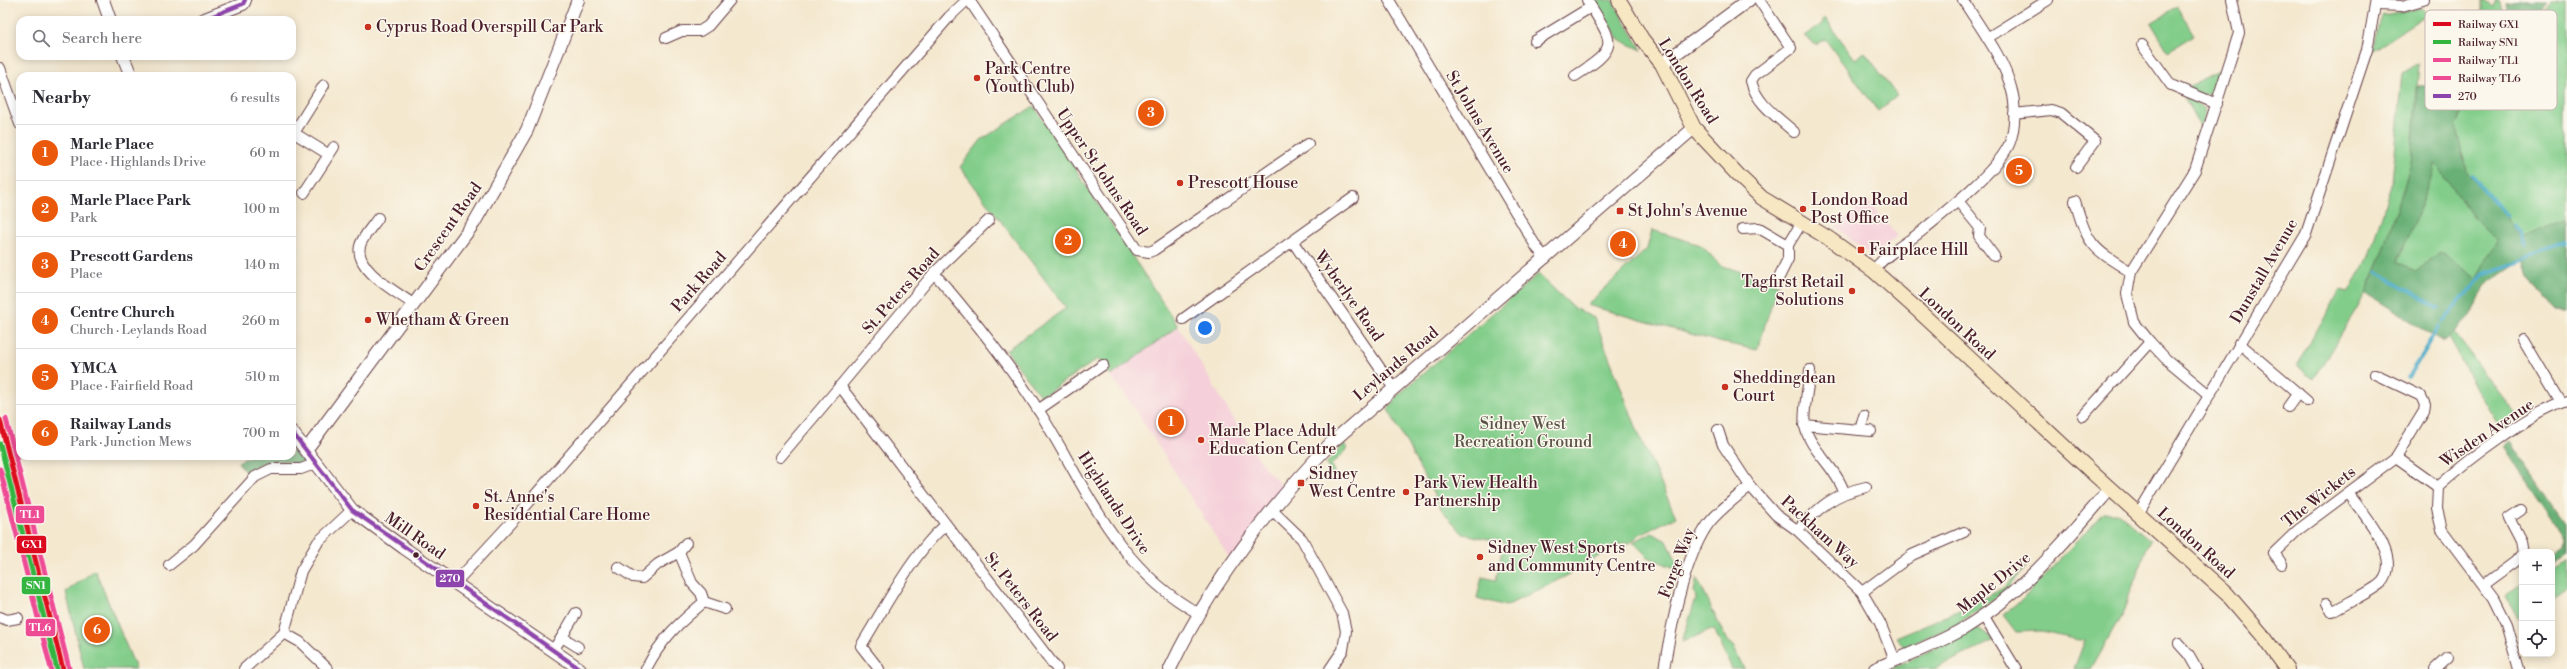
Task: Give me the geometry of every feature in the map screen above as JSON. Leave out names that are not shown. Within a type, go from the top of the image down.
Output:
[{"type":"main road","name":"London Road","points":[[1619,0],[1642,39],[1662,64],[1694,128],[1740,178],[1762,198],[1802,222],[1874,271],[2110,489],[2227,594],[2264,637],[2287,669]]},
{"type":"street","points":[[103,0],[109,16]]},
{"type":"street","points":[[212,16],[243,4],[245,0]]},
{"type":"street","name":"Crescent Road","points":[[306,450],[474,223],[527,130],[578,0]]},
{"type":"street","points":[[666,38],[682,31],[700,30],[708,26],[730,0]]},
{"type":"street","name":"St Johns Avenue","points":[[1389,0],[1537,248],[1546,258]]},
{"type":"street","points":[[1662,64],[1749,0]]},
{"type":"street","points":[[1759,0],[1791,48],[1755,75],[1751,81],[1753,89],[1772,115],[1794,132]]},
{"type":"street","points":[[1874,271],[1877,265],[1958,201],[1997,162],[2010,142],[2014,114],[2013,92],[1999,58],[1963,0]]},
{"type":"street","points":[[1987,38],[2048,0]]},
{"type":"street","points":[[2208,394],[2166,360],[2150,342],[2134,322],[2127,294],[2131,272],[2195,170],[2239,33],[2232,0]]},
{"type":"street","points":[[2376,3],[2402,6],[2422,0]]},
{"type":"street","name":"Upper St Johns Road","points":[[965,1],[1137,250],[1148,252],[1154,250],[1308,144]]},
{"type":"street","name":"Park Road","points":[[455,583],[965,1]]},
{"type":"street","points":[[1535,41],[1589,3],[1609,39],[1607,51],[1601,59],[1575,76]]},
{"type":"street","name":"Dunstall Avenue","points":[[2138,514],[2208,394],[2306,234],[2367,50],[2376,3]]},
{"type":"street","points":[[2142,45],[2171,85],[2217,104]]},
{"type":"street","points":[[125,60],[129,72]]},
{"type":"street","points":[[0,68],[16,113]]},
{"type":"street","points":[[296,129],[324,85]]},
{"type":"street","points":[[2014,114],[2051,110],[2060,113],[2095,141],[2076,166]]},
{"type":"street","name":"Leylands Road","points":[[1171,669],[1198,613],[1231,561],[1294,481],[1331,443],[1393,387],[1546,258],[1694,128]]},
{"type":"street","points":[[296,135],[331,151],[304,192]]},
{"type":"street","name":"Wyberlye Road","points":[[1183,319],[1353,198]]},
{"type":"street","points":[[1958,201],[1980,228],[1978,236],[1994,256]]},
{"type":"street","points":[[2075,201],[2084,232],[2098,252],[2131,272]]},
{"type":"street","points":[[378,218],[360,246],[360,257],[369,272],[414,304]]},
{"type":"street","name":"St. Peters Road","points":[[780,457],[934,273],[989,220]]},
{"type":"street","points":[[1778,279],[1788,259],[1788,245],[1802,222]]},
{"type":"street","points":[[1744,229],[1759,228],[1788,245]]},
{"type":"street","name":"Wyberlye Road","points":[[1293,242],[1393,387]]},
{"type":"street","name":"Highlands Drive","points":[[934,273],[988,338],[1038,410],[1079,483],[1127,554],[1155,585],[1198,613]]},
{"type":"street","points":[[2522,339],[2564,402]]},
{"type":"street","points":[[2083,416],[2150,342]]},
{"type":"street","points":[[2239,343],[2307,401]]},
{"type":"street","points":[[1038,410],[1103,365]]},
{"type":"street","points":[[1810,370],[1804,425],[1812,441],[1837,474],[1844,492]]},
{"type":"street","name":"The Wickets","points":[[2282,564],[2274,553],[2298,530],[2349,494],[2396,457],[2426,405],[2421,396],[2375,374]]},
{"type":"street","name":"St. Peters Road","points":[[840,386],[1057,669]]},
{"type":"street","points":[[2288,407],[2298,393]]},
{"type":"street","name":"Wisden Avenue","points":[[2519,669],[2506,624],[2485,584],[2442,530],[2437,509],[2438,487],[2459,468],[2510,432],[2564,402]]},
{"type":"street","points":[[1860,430],[1864,416]]},
{"type":"street","points":[[1804,425],[1871,431]]},
{"type":"street","name":"Packham Way","points":[[1718,430],[1723,445],[1750,486],[1776,515],[1797,530],[1862,592],[1880,624],[1895,660]]},
{"type":"street","name":"Mill Road","points":[[296,437],[352,510],[578,669]]},
{"type":"street","points":[[2396,457],[2438,487]]},
{"type":"street","points":[[169,565],[194,545],[254,477],[271,469],[301,470],[317,463]]},
{"type":"street","name":"Forge Way","points":[[1664,669],[1672,622],[1699,542],[1710,523],[1750,486]]},
{"type":"street","points":[[1797,530],[1834,497],[1844,492],[1866,487]]},
{"type":"street","name":"Maple Drive","points":[[1875,669],[1963,629],[2012,593],[2055,553],[2110,489]]},
{"type":"street","points":[[2327,603],[2332,612],[2382,582],[2389,563],[2383,543],[2349,494]]},
{"type":"street","points":[[244,669],[284,633],[301,571],[318,542],[352,510]]},
{"type":"street","points":[[1272,510],[1302,539],[1342,613],[1346,631],[1343,650],[1330,669]]},
{"type":"street","points":[[2521,510],[2509,518],[2521,542],[2522,549]]},
{"type":"street","points":[[879,669],[861,646],[936,533],[946,525]]},
{"type":"street","points":[[1862,592],[1912,555],[1964,532]]},
{"type":"street","points":[[618,567],[633,577],[642,578],[658,564],[679,552],[686,543]]},
{"type":"street","points":[[679,552],[692,583],[701,593],[704,602]]},
{"type":"street","points":[[2485,584],[2516,562],[2519,558]]},
{"type":"street","points":[[704,602],[725,609]]},
{"type":"street","points":[[646,669],[658,645],[676,625],[704,602]]},
{"type":"street","points":[[553,650],[576,613]]},
{"type":"street","points":[[1983,615],[2016,669]]},
{"type":"street","points":[[0,617],[7,620],[18,618]]},
{"type":"street","points":[[284,633],[300,642],[328,669]]},
{"type":"street","points":[[562,636],[578,647]]},
{"type":"street","points":[[2179,644],[2197,669]]},
{"type":"street","points":[[2436,669],[2448,658]]},
{"type":"shaded area","points":[[1867,200],[1897,236],[1873,257],[1836,227]]},
{"type":"shaded area","name":"Marle Place Adult Education Centre","points":[[1178,326],[1237,425],[1265,468],[1286,491],[1231,561],[1138,414],[1111,376]]},
{"type":"green space","points":[[1595,0],[1612,0],[1642,50],[1620,40]]},
{"type":"green space","points":[[2481,0],[2493,7],[2496,0],[2499,0],[2502,10],[2481,10]]},
{"type":"green space","points":[[2520,0],[2547,0],[2538,10],[2507,10],[2506,2]]},
{"type":"green space","points":[[2551,0],[2567,0],[2567,310],[2555,310],[2529,279],[2524,258],[2496,203],[2468,175],[2455,126],[2463,110],[2557,110],[2557,10],[2543,10]]},
{"type":"green space","points":[[2177,7],[2194,35],[2168,51],[2151,23]]},
{"type":"green space","points":[[2422,8],[2425,10],[2425,17],[2372,51],[2379,21],[2383,15]]},
{"type":"green space","points":[[1825,18],[1855,59],[1865,52],[1897,96],[1878,111],[1825,39],[1816,45],[1804,36],[1823,23],[1822,20]]},
{"type":"green space","points":[[2419,63],[2411,164],[2383,253],[2366,293],[2313,380],[2297,365],[2340,290],[2349,292],[2369,256],[2392,182],[2403,73]]},
{"type":"green space","points":[[2222,67],[2215,87],[2209,94],[2201,95],[2186,89]]},
{"type":"green space","points":[[2418,86],[2425,86],[2425,110],[2463,110],[2455,126],[2468,175],[2496,203],[2520,237],[2567,223],[2567,310],[2555,310],[2529,279],[2524,258],[2486,284],[2473,313],[2444,342],[2366,293],[2383,253],[2411,164]],"holes":[[[2435,163],[2474,218],[2497,241],[2477,279],[2440,252],[2416,272],[2398,261],[2427,191]]]},
{"type":"green space","points":[[2184,98],[2204,108],[2205,117],[2201,128]]},
{"type":"green space","points":[[1034,106],[1178,326],[1111,376],[1098,359],[1041,397],[1006,350],[1066,308],[960,167],[981,140]]},
{"type":"green space","points":[[2435,163],[2474,218],[2498,241],[2477,279],[2440,252],[2416,272],[2398,261],[2427,191]]},
{"type":"green space","points":[[1652,230],[1701,245],[1720,265],[1778,284],[1757,350],[1719,342],[1587,305],[1647,249]]},
{"type":"green space","name":"Sidney West Recreation Ground","points":[[1538,274],[1574,308],[1594,318],[1640,437],[1676,517],[1640,534],[1630,543],[1619,544],[1568,575],[1506,606],[1477,598],[1482,577],[1496,580],[1504,542],[1463,534],[1442,510],[1388,409],[1396,397]]},
{"type":"green space","points":[[2454,332],[2519,419],[2501,430],[2448,338]]},
{"type":"green space","points":[[2511,442],[2567,524],[2567,550],[2555,557],[2555,549],[2564,543],[2565,536],[2504,447]]},
{"type":"green space","points":[[1344,444],[1348,449],[1331,465],[1335,475],[1333,477],[1326,464]]},
{"type":"green space","points":[[296,449],[304,462],[301,465],[278,460],[296,460]]},
{"type":"green space","points":[[242,460],[278,460],[260,464],[245,472],[238,462]]},
{"type":"green space","points":[[2103,513],[2119,513],[2150,540],[2123,612],[2091,669],[2074,669],[2085,640],[2041,631],[2016,632],[2003,615],[2022,600]]},
{"type":"green space","points":[[1651,533],[1667,541],[1679,566],[1677,569],[1648,557],[1633,542]]},
{"type":"green space","points":[[2567,556],[2567,586],[2555,594],[2555,585],[2555,563]]},
{"type":"green space","points":[[2027,566],[2005,591],[1958,624],[1904,647],[1896,637],[1965,608],[2003,588]]},
{"type":"green space","points":[[95,570],[136,669],[84,669],[66,592]]},
{"type":"green space","points":[[1697,578],[1727,641],[1733,646],[1744,669],[1732,669],[1714,629],[1682,642],[1696,598],[1694,591]]},
{"type":"green space","points":[[2519,586],[2518,618],[2505,595]]},
{"type":"green space","points":[[1978,628],[1995,640],[1934,669],[1890,669]]},
{"type":"waterway","points":[[2472,176],[2507,216]]},
{"type":"waterway","points":[[2514,225],[2521,233],[2525,247]]},
{"type":"waterway","points":[[2443,321],[2483,274],[2567,246]]},
{"type":"waterway","points":[[2377,272],[2439,308]]},
{"type":"waterway","points":[[2408,377],[2439,326]]},
{"type":"rail line","name":"TL1","points":[[6,419],[16,459]]},
{"type":"rail line","name":"GX1","points":[[0,420],[63,669]]},
{"type":"rail line","name":"SN1","points":[[0,444],[57,669]]},
{"type":"rail line","name":"TL1","points":[[16,460],[69,668]]},
{"type":"rail line","name":"TL6","points":[[0,469],[51,669]]},
{"type":"transit line","name":"270","points":[[212,16],[243,4],[245,0]]},
{"type":"transit line","name":"270","points":[[296,437],[352,510],[580,669]]},
{"type":"place","name":"Cyprus Road Overspill Car Park","points":[[368,27]]},
{"type":"place","name":"Park Centre (Youth Club)","points":[[977,78]]},
{"type":"place","name":"Prescott Gardens","points":[[1151,113]]},
{"type":"place","name":"YMCA","points":[[2019,171]]},
{"type":"place","name":"Prescott House","points":[[1180,183]]},
{"type":"place","name":"London Road Post Office","points":[[1803,209]]},
{"type":"place","name":"St John's Avenue","points":[[1620,211]]},
{"type":"place","name":"Marle Place Park","points":[[1068,241]]},
{"type":"place","name":"Centre Church","points":[[1623,244]]},
{"type":"place","name":"Fairplace Hill","points":[[1861,250]]},
{"type":"place","name":"Tagfirst Retail Solutions","points":[[1852,291]]},
{"type":"place","name":"Whetham & Green","points":[[368,320]]},
{"type":"place","name":"Sheddingdean Court","points":[[1725,387]]},
{"type":"place","name":"Marle Place","points":[[1171,422]]},
{"type":"place","name":"Marle Place Adult Education Centre","points":[[1201,440]]},
{"type":"place","name":"Sidney West Centre","points":[[1301,483]]},
{"type":"place","name":"Park View Health Partnership","points":[[1406,492]]},
{"type":"place","name":"St. Anne's Residential Care Home","points":[[476,506]]},
{"type":"place","name":"Sidney West Sports and Community Centre","points":[[1480,557]]},
{"type":"place","name":"Railway Lands","points":[[97,630]]}]
